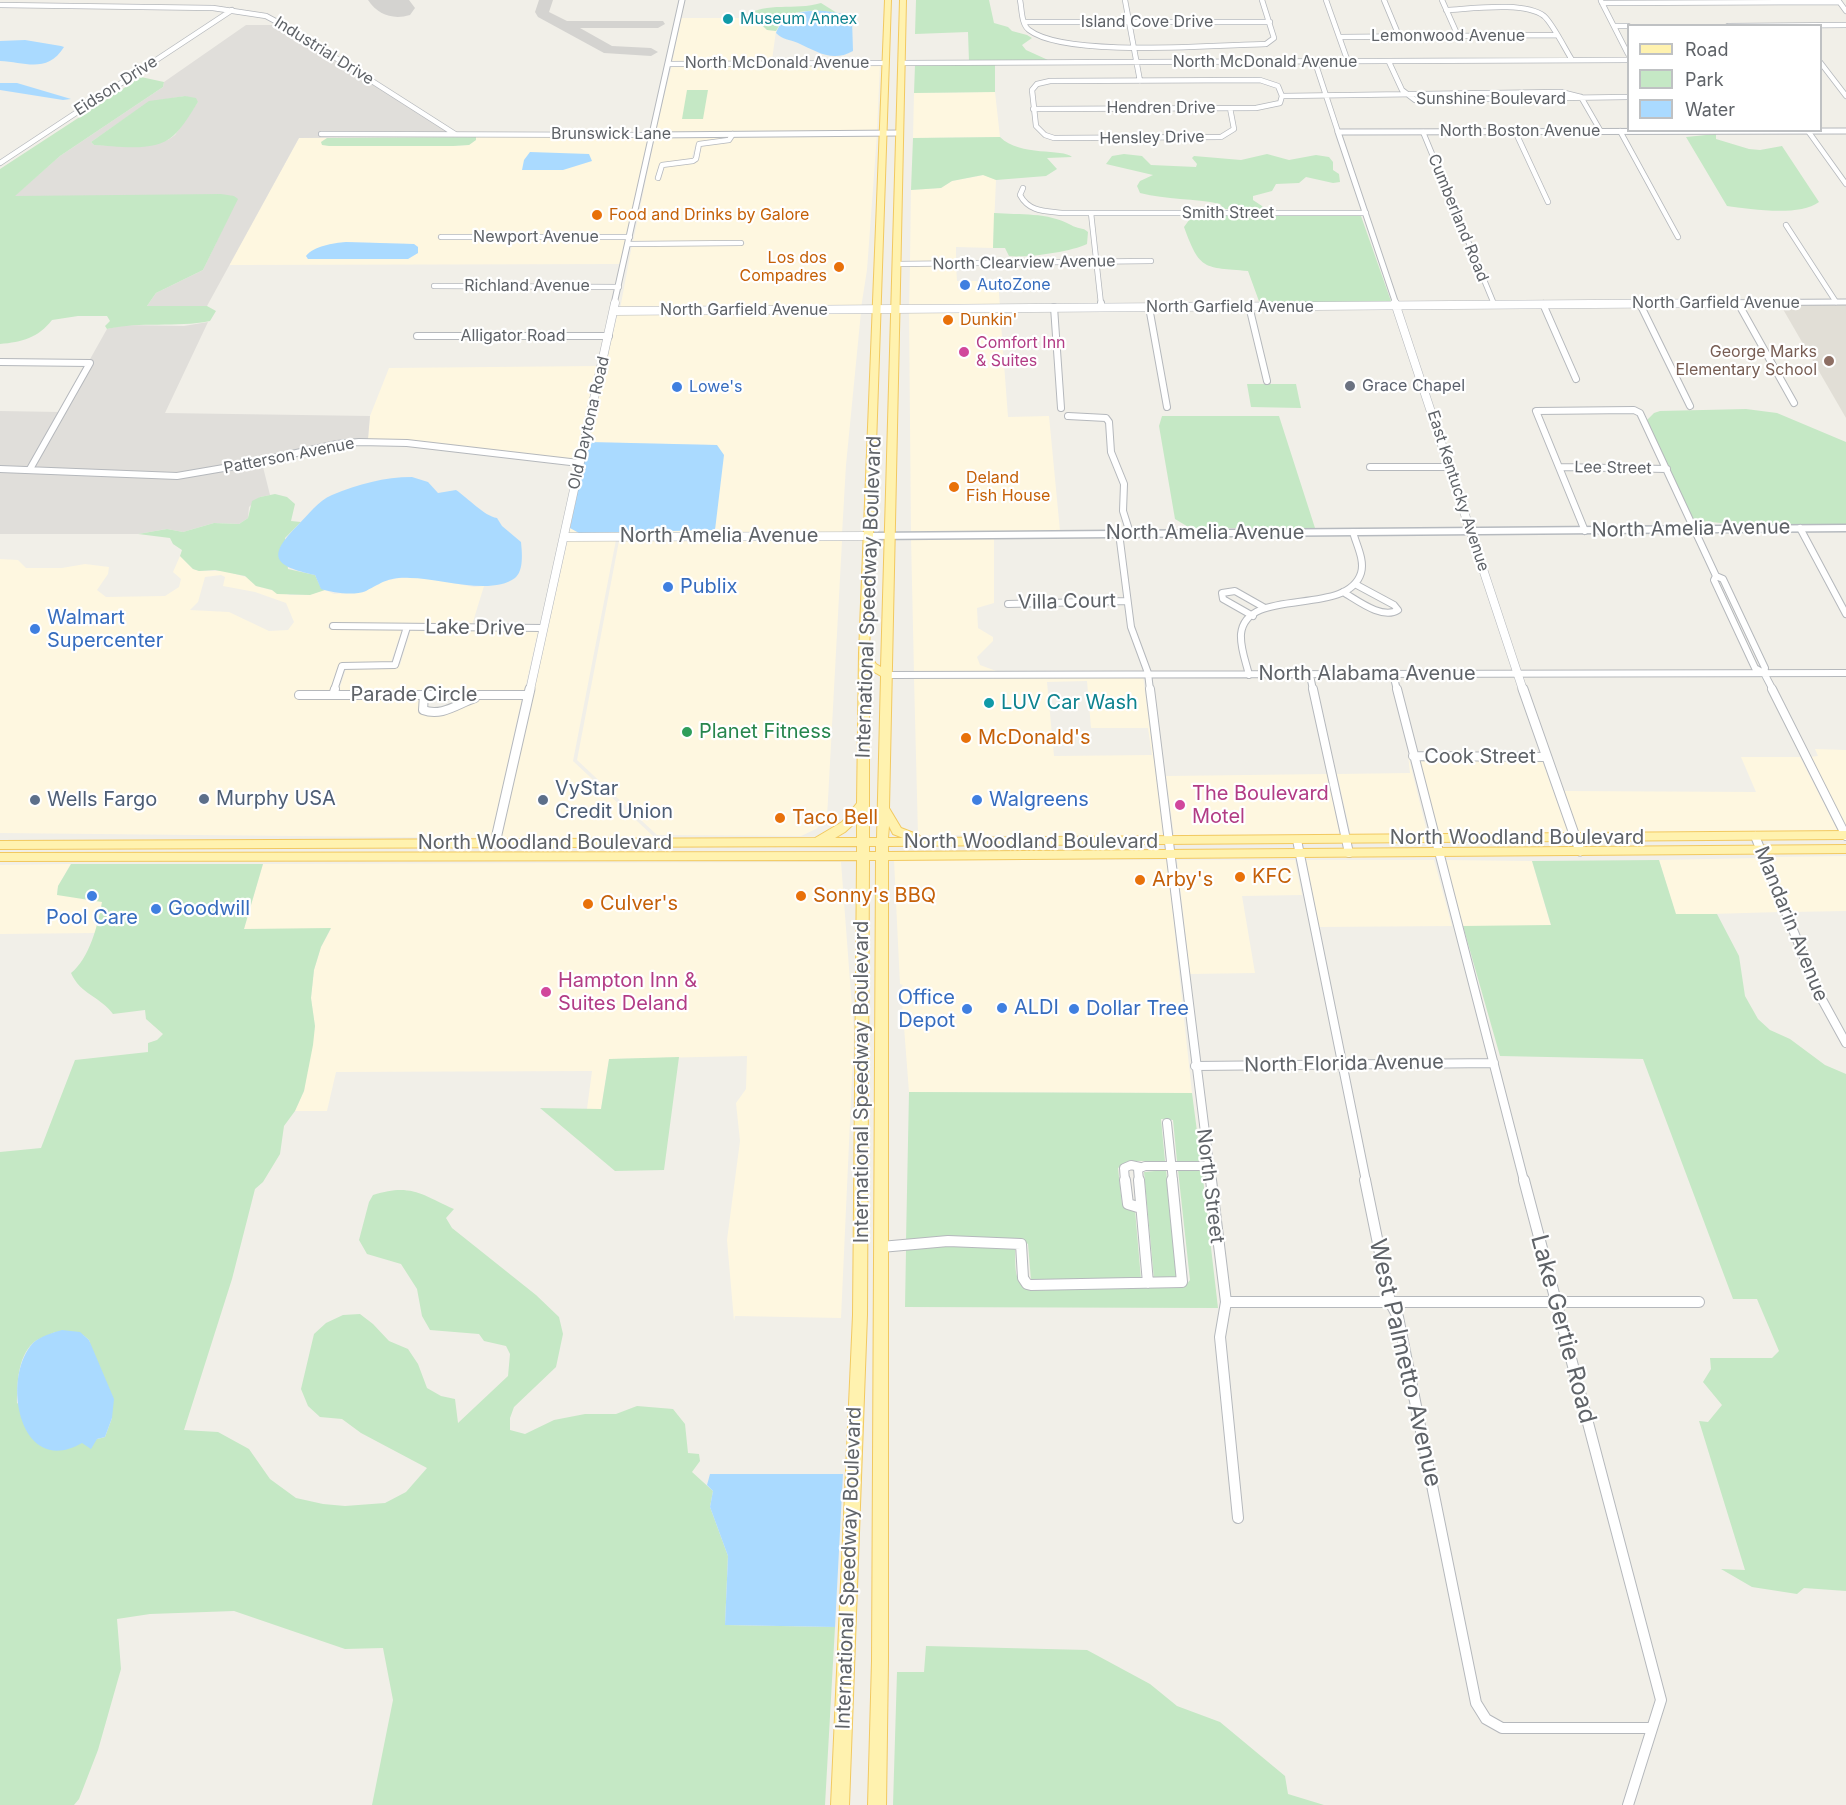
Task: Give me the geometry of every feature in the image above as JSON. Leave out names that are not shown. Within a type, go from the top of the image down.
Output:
[{"type":"main road","name":"International Speedway Boulevard","points":[[840,1805],[860,1315],[864,653],[888,0]]},
{"type":"main road","name":"International Speedway Boulevard","points":[[877,1805],[880,1661],[882,842],[903,0]]},
{"type":"main road","points":[[886,54],[901,63]]},
{"type":"main road","points":[[886,63],[901,73]]},
{"type":"main road","points":[[874,400],[882,409],[893,411]]},
{"type":"main road","points":[[874,415],[886,422],[893,430]]},
{"type":"main road","name":"North Amelia Avenue","points":[[870,536],[1846,528]]},
{"type":"main road","points":[[864,653],[872,666],[887,675]]},
{"type":"main road","points":[[808,842],[830,837],[844,828],[852,821],[864,800]]},
{"type":"main road","points":[[884,807],[892,827],[897,831],[906,836],[931,841]]},
{"type":"main road","name":"North Woodland Boulevard","points":[[0,845],[399,857],[882,856],[1036,855],[1297,840],[1846,835]]},
{"type":"main road","name":"North Woodland Boulevard","points":[[0,857],[182,857],[253,845],[931,841],[1036,842],[1299,854],[1846,849]]},
{"type":"main road","points":[[399,857],[440,851],[478,851],[495,843]]},
{"type":"main road","points":[[487,857],[503,848],[519,843]]},
{"type":"main road","points":[[590,857],[618,851],[634,843]]},
{"type":"main road","points":[[863,915],[882,915]]},
{"type":"main road","points":[[862,997],[882,990]]},
{"type":"main road","points":[[862,1067],[881,1071]]},
{"type":"main road","points":[[861,1180],[881,1180]]},
{"type":"main road","points":[[860,1315],[881,1318]]},
{"type":"street","points":[[1020,0],[1024,22],[1029,30],[1062,43],[1132,47],[1266,44],[1274,38],[1262,0]]},
{"type":"street","points":[[1125,0],[1140,81]]},
{"type":"street","points":[[1326,0],[1348,62]]},
{"type":"street","points":[[1384,0],[1399,36]]},
{"type":"street","points":[[1442,0],[1458,36]]},
{"type":"street","name":"Old Daytona Road","points":[[495,843],[565,537],[579,463],[682,1]]},
{"type":"street","points":[[1627,50],[1601,1],[1839,1],[1846,11]]},
{"type":"street","name":"Industrial Drive","points":[[0,5],[213,8],[266,16],[283,24],[455,134]]},
{"type":"street","name":"Eidson Drive","points":[[0,163],[232,10]]},
{"type":"street","points":[[1446,10],[1535,12],[1545,16],[1572,60]]},
{"type":"street","name":"Island Cove Drive","points":[[1024,22],[1270,22]]},
{"type":"street","points":[[1822,25],[1846,25]]},
{"type":"street","points":[[1614,26],[1627,26]]},
{"type":"street","name":"Lemonwood Avenue","points":[[1340,37],[1557,35]]},
{"type":"street","name":"North McDonald Avenue","points":[[901,63],[1627,60]]},
{"type":"street","points":[[1389,62],[1404,94]]},
{"type":"street","name":"North McDonald Avenue","points":[[669,64],[886,63]]},
{"type":"street","name":"East Kentucky Avenue","points":[[1315,63],[1398,305],[1518,674],[1580,851]]},
{"type":"street","points":[[1822,63],[1846,96]]},
{"type":"street","points":[[1033,109],[1032,90],[1043,82],[1260,80],[1278,86],[1282,96]]},
{"type":"street","name":"Sunshine Boulevard","points":[[1282,96],[1404,94],[1408,99],[1415,100],[1627,97]]},
{"type":"street","name":"Hendren Drive","points":[[1033,109],[1274,106],[1280,103],[1282,96]]},
{"type":"street","points":[[1581,98],[1600,130]]},
{"type":"street","name":"Hensley Drive","points":[[1033,109],[1035,127],[1046,136],[1065,139],[1221,137],[1234,129],[1230,108]]},
{"type":"street","points":[[1515,131],[1548,202]]},
{"type":"street","points":[[1620,131],[1678,237]]},
{"type":"street","name":"North Boston Avenue","points":[[1338,132],[1627,131]]},
{"type":"street","name":"North Boston Avenue","points":[[1822,131],[1846,131]]},
{"type":"street","name":"Brunswick Lane","points":[[321,134],[651,135],[900,132]]},
{"type":"street","name":"Cumberland Road","points":[[1423,132],[1494,304]]},
{"type":"street","points":[[1809,132],[1846,184]]},
{"type":"street","points":[[658,178],[662,165],[693,161],[696,159],[699,144],[729,140],[733,134]]},
{"type":"street","name":"Smith Street","points":[[1023,188],[1020,195],[1028,208],[1062,213],[1366,213]]},
{"type":"street","points":[[1091,213],[1101,307]]},
{"type":"street","points":[[1786,225],[1836,302]]},
{"type":"street","name":"Newport Avenue","points":[[441,237],[741,243]]},
{"type":"street","name":"North Clearview Avenue","points":[[897,264],[1150,261]]},
{"type":"street","name":"Richland Avenue","points":[[435,286],[620,286]]},
{"type":"street","name":"North Garfield Avenue","points":[[614,311],[1846,302]]},
{"type":"street","points":[[1738,303],[1794,404]]},
{"type":"street","points":[[1543,304],[1576,380]]},
{"type":"street","points":[[1640,304],[1690,406]]},
{"type":"street","points":[[1249,306],[1267,381]]},
{"type":"street","points":[[1054,307],[1061,408]]},
{"type":"street","points":[[1149,307],[1167,407]]},
{"type":"street","name":"Alligator Road","points":[[417,336],[609,336]]},
{"type":"street","points":[[0,362],[90,363],[30,469]]},
{"type":"street","points":[[1585,531],[1536,411],[1634,410],[1640,413],[1667,469],[1716,576],[1714,580],[1755,668],[1764,673],[1846,835]]},
{"type":"street","points":[[1068,416],[1100,417],[1106,418],[1109,422],[1111,452],[1124,484],[1124,511],[1130,533]]},
{"type":"street","name":"Patterson Avenue","points":[[0,469],[177,476],[247,464],[337,444],[359,442],[407,443],[579,463]]},
{"type":"street","points":[[1370,467],[1450,467]]},
{"type":"street","name":"Lee Street","points":[[1559,467],[1667,469]]},
{"type":"street","points":[[1800,528],[1846,614]]},
{"type":"street","points":[[1249,675],[1241,638],[1242,629],[1253,616],[1265,608],[1323,599],[1343,592],[1355,584],[1361,576],[1362,569],[1353,532]]},
{"type":"street","name":"North Street","points":[[1119,533],[1131,627],[1148,673],[1226,1302],[1220,1337],[1238,1518]]},
{"type":"street","name":"North Amelia Avenue","points":[[565,537],[870,536]]},
{"type":"street","points":[[1343,592],[1381,612],[1393,613],[1398,610],[1394,605],[1355,584]]},
{"type":"street","points":[[1253,616],[1227,602],[1223,599],[1222,593],[1235,591],[1265,608]]},
{"type":"street","name":"Villa Court","points":[[1008,604],[1126,601]]},
{"type":"street","name":"Lake Drive","points":[[333,626],[543,628]]},
{"type":"street","name":"Lake Drive","points":[[333,695],[342,666],[395,665],[407,627]]},
{"type":"street","name":"North Alabama Avenue","points":[[887,675],[1846,673]]},
{"type":"street","name":"Lake Gertie Road","points":[[1393,674],[1437,852],[1660,1700],[1628,1805]]},
{"type":"street","points":[[1310,675],[1349,853]]},
{"type":"street","name":"Parade Circle","points":[[299,695],[528,695]]},
{"type":"street","points":[[424,695],[423,710],[430,714],[487,695]]},
{"type":"street","name":"Cook Street","points":[[1413,756],[1546,757]]},
{"type":"street","name":"Mandarin Avenue","points":[[1755,836],[1819,994],[1846,1044]]},
{"type":"street","name":"West Palmetto Avenue","points":[[1297,840],[1390,1302],[1398,1317],[1476,1703],[1486,1719],[1502,1728],[1651,1728]]},
{"type":"street","points":[[1036,842],[1036,855]]},
{"type":"street","name":"North Florida Avenue","points":[[1195,1066],[1494,1063]]},
{"type":"street","points":[[881,1247],[948,1241],[1022,1244],[1023,1278],[1027,1284],[1180,1283],[1183,1280],[1167,1123]]},
{"type":"street","points":[[1141,1208],[1128,1204],[1124,1168],[1131,1165],[1140,1167],[1208,1166]]},
{"type":"street","points":[[1140,1167],[1138,1172],[1148,1283]]},
{"type":"street","points":[[1226,1302],[1699,1302]]},
{"type":"shaded area","points":[[681,18],[754,20],[767,30],[776,31],[772,60],[880,62],[672,63]]},
{"type":"shaded area","points":[[246,25],[280,25],[458,137],[299,138],[207,306],[147,306],[156,293],[203,270],[237,199],[14,196],[60,156],[163,87],[164,82]],"holes":[[[185,96],[198,102],[175,135],[168,140],[134,146],[94,145],[91,142],[149,102]]]},
{"type":"shaded area","points":[[880,64],[877,131],[655,133],[672,65]]},
{"type":"shaded area","points":[[995,92],[1000,137],[913,138],[914,93]]},
{"type":"shaded area","points":[[877,134],[867,270],[861,308],[620,309],[632,245],[745,244],[744,242],[633,242],[655,136],[729,135],[727,139],[696,143],[691,160],[660,164],[654,179],[661,180],[665,166],[696,162],[699,159],[702,145],[730,142],[736,135]]},
{"type":"shaded area","points":[[476,137],[648,137],[627,235],[438,235],[437,238],[626,238],[621,264],[229,265],[299,138],[327,138],[322,142],[329,146],[453,146],[469,145],[476,140]],"holes":[[[346,242],[414,244],[418,247],[418,253],[408,259],[308,259],[306,256],[324,246]]]},
{"type":"shaded area","points":[[984,175],[996,180],[993,248],[956,247],[956,262],[910,262],[911,190],[941,188],[952,181]]},
{"type":"shaded area","points":[[910,265],[956,265],[957,281],[998,281],[1000,307],[909,308]]},
{"type":"shaded area","name":"George Marks Elementary School","points":[[1780,304],[1846,304],[1846,418]]},
{"type":"shaded area","points":[[1000,310],[1008,417],[1049,416],[1060,531],[911,533],[909,311]]},
{"type":"shaded area","points":[[618,312],[861,312],[846,465],[842,534],[569,535],[570,528],[579,533],[715,530],[717,445],[588,442]]},
{"type":"shaded area","points":[[208,322],[165,413],[370,416],[368,439],[178,474],[35,467],[94,362],[89,361],[107,329],[124,325],[184,326]]},
{"type":"shaded area","points":[[597,366],[575,460],[368,439],[370,416],[389,368]]},
{"type":"shaded area","points":[[0,411],[60,412],[27,467],[0,467]]},
{"type":"shaded area","points":[[262,463],[270,495],[260,497],[249,507],[248,518],[239,524],[214,523],[183,532],[167,529],[138,534],[0,534],[0,471],[176,478]]},
{"type":"shaded area","points":[[1061,536],[1062,538],[994,538],[994,603],[977,608],[978,628],[993,637],[993,641],[977,657],[980,665],[999,672],[914,673],[911,538]]},
{"type":"shaded area","points":[[568,539],[616,540],[573,761],[653,836],[682,837],[501,839]]},
{"type":"shaded area","points":[[619,541],[842,541],[827,818],[816,829],[801,836],[657,835],[577,760]]},
{"type":"shaded area","points":[[180,556],[193,569],[225,571],[249,578],[256,586],[290,595],[309,595],[325,590],[334,594],[364,592],[379,582],[400,578],[426,578],[474,587],[484,586],[472,625],[329,624],[328,628],[402,629],[391,662],[343,664],[338,666],[329,693],[296,693],[294,698],[419,698],[419,711],[431,716],[441,715],[465,704],[487,698],[522,698],[491,838],[0,833],[0,559],[18,560],[26,568],[62,568],[85,564],[109,567],[108,574],[97,590],[106,597],[165,596],[179,587],[181,579],[173,572]],"holes":[[[221,575],[225,577],[223,586],[255,592],[286,603],[294,622],[288,630],[269,631],[229,612],[190,610],[198,602],[205,577]]]},
{"type":"shaded area","points":[[411,629],[538,631],[524,693],[338,693],[346,669],[400,665]]},
{"type":"shaded area","points":[[1143,676],[1164,836],[918,835],[914,678]],"holes":[[[1087,681],[1091,728],[1148,728],[1152,755],[1054,756],[1047,682]]]},
{"type":"shaded area","points":[[1815,749],[1846,750],[1846,827],[1810,757],[1818,756]]},
{"type":"shaded area","points":[[1408,755],[1428,836],[1351,836],[1337,774],[1410,773]]},
{"type":"shaded area","points":[[1741,757],[1800,757],[1838,831],[1579,835],[1564,791],[1756,792]]},
{"type":"shaded area","points":[[1419,759],[1542,760],[1569,835],[1438,836]]},
{"type":"shaded area","points":[[1327,774],[1340,836],[1174,836],[1166,776]]},
{"type":"shaded area","points":[[1846,856],[1846,911],[1791,912],[1769,857]]},
{"type":"shaded area","points":[[1759,858],[1780,912],[1676,915],[1659,860]]},
{"type":"shaded area","points":[[894,860],[1167,860],[1192,1093],[909,1092],[901,988],[903,985],[900,984]]},
{"type":"shaded area","points":[[1177,860],[1295,860],[1302,895],[1242,896],[1255,973],[1190,974]]},
{"type":"shaded area","points":[[1306,860],[1434,860],[1452,926],[1319,927]]},
{"type":"shaded area","points":[[1445,860],[1532,861],[1551,926],[1463,926]]},
{"type":"shaded area","points":[[841,862],[854,1034],[841,1318],[735,1316],[734,1321],[727,1240],[740,1141],[736,1103],[746,1089],[747,1056],[609,1059],[601,1109],[587,1109],[592,1071],[336,1072],[327,1111],[295,1111],[304,1091],[315,1026],[311,998],[314,970],[321,947],[331,929],[244,929],[263,864]]},
{"type":"shaded area","points":[[71,864],[58,886],[57,894],[102,901],[96,933],[0,934],[0,865]]},
{"type":"green space","points":[[916,0],[989,0],[994,23],[1032,38],[1022,45],[1026,50],[1048,60],[969,62],[968,32],[915,34]]},
{"type":"green space","points":[[821,3],[837,13],[802,11],[795,13],[783,20],[776,31],[767,30],[761,24],[744,16],[753,11],[772,7]]},
{"type":"green space","points":[[995,64],[995,92],[914,93],[915,65]]},
{"type":"green space","points":[[141,77],[164,82],[163,87],[60,156],[15,196],[221,194],[234,196],[238,199],[203,270],[156,293],[147,306],[207,306],[216,311],[210,321],[133,325],[107,329],[105,326],[110,321],[107,316],[78,316],[52,320],[41,331],[29,338],[0,344],[0,169]]},
{"type":"green space","points":[[687,90],[708,90],[703,119],[682,119]]},
{"type":"green space","points":[[185,96],[196,98],[198,102],[187,120],[173,136],[165,141],[146,147],[94,145],[91,142],[149,101]]},
{"type":"green space","points":[[1716,134],[1716,139],[1749,149],[1760,150],[1782,146],[1819,202],[1810,207],[1787,211],[1727,206],[1686,137]]},
{"type":"green space","points":[[476,137],[476,140],[469,145],[453,146],[329,146],[322,145],[321,142],[327,138]]},
{"type":"green space","points":[[1000,137],[1018,147],[1067,154],[1072,157],[1047,158],[1057,169],[1046,176],[996,180],[983,175],[952,181],[941,188],[911,190],[913,138]]},
{"type":"green space","points":[[1124,154],[1142,156],[1151,165],[1196,167],[1197,164],[1192,158],[1194,156],[1241,160],[1267,154],[1289,160],[1316,155],[1329,157],[1333,162],[1333,170],[1339,174],[1340,182],[1333,183],[1306,177],[1299,183],[1276,184],[1272,191],[1253,196],[1253,200],[1264,210],[1224,209],[1220,204],[1210,202],[1140,193],[1137,186],[1140,181],[1153,175],[1106,164],[1112,156]]},
{"type":"green space","points":[[994,213],[1034,215],[1062,221],[1088,232],[1087,244],[1048,254],[1009,256],[1005,248],[993,248]]},
{"type":"green space","points":[[1192,216],[1361,216],[1392,304],[1260,304],[1248,271],[1213,267],[1200,259],[1184,227]]},
{"type":"green space","points":[[1247,384],[1296,384],[1301,408],[1251,407]]},
{"type":"green space","points":[[1746,409],[1777,413],[1846,442],[1846,525],[1749,526],[1693,520],[1647,420],[1660,411]]},
{"type":"green space","points":[[1162,416],[1279,416],[1315,528],[1190,528],[1175,519],[1159,426]]},
{"type":"green space","points":[[275,494],[287,497],[295,504],[291,521],[301,522],[285,538],[288,569],[315,575],[321,588],[325,590],[310,595],[277,594],[272,590],[256,586],[245,576],[215,570],[199,571],[193,569],[180,556],[182,550],[173,544],[170,538],[138,534],[167,529],[183,532],[214,523],[239,524],[248,518],[252,501]]},
{"type":"green space","points":[[1659,860],[1676,914],[1717,914],[1739,956],[1745,996],[1758,1019],[1770,1030],[1790,1039],[1825,1065],[1846,1074],[1846,1591],[1804,1588],[1797,1594],[1752,1587],[1721,1569],[1745,1570],[1699,1421],[1708,1422],[1722,1405],[1703,1382],[1711,1369],[1710,1358],[1772,1358],[1779,1351],[1757,1299],[1733,1299],[1643,1059],[1500,1056],[1463,926],[1551,925],[1532,861]]},
{"type":"green space","points":[[71,864],[263,864],[244,929],[331,928],[321,947],[314,970],[311,998],[315,1026],[304,1091],[295,1111],[284,1126],[280,1154],[263,1182],[255,1189],[232,1279],[184,1430],[218,1432],[249,1449],[270,1479],[296,1498],[345,1506],[385,1503],[406,1492],[427,1468],[361,1433],[342,1419],[320,1417],[308,1406],[301,1389],[314,1334],[326,1323],[343,1315],[360,1314],[389,1341],[408,1349],[418,1364],[427,1388],[441,1396],[455,1399],[458,1423],[508,1376],[510,1354],[506,1346],[484,1341],[479,1334],[430,1330],[422,1316],[417,1289],[401,1264],[367,1254],[359,1240],[373,1195],[406,1190],[424,1195],[454,1209],[446,1218],[452,1228],[536,1295],[559,1317],[563,1334],[556,1367],[514,1407],[510,1418],[510,1430],[525,1434],[554,1420],[585,1414],[616,1414],[637,1406],[673,1409],[685,1424],[688,1453],[699,1454],[700,1461],[692,1472],[713,1491],[710,1507],[728,1556],[725,1625],[835,1627],[825,1805],[372,1805],[393,1700],[383,1648],[345,1649],[234,1611],[150,1614],[117,1619],[121,1669],[98,1750],[79,1799],[74,1805],[0,1805],[0,1152],[41,1148],[75,1060],[148,1052],[148,1043],[157,1040],[163,1034],[146,1019],[145,1010],[113,1014],[75,980],[71,973],[88,950],[102,902],[57,895],[58,886]],"holes":[[[55,1332],[83,1335],[89,1340],[112,1418],[105,1437],[82,1443],[17,1403],[21,1363],[33,1343]]]},
{"type":"green space","points":[[679,1057],[664,1170],[615,1171],[540,1108],[601,1109],[609,1059]]},
{"type":"green space","points":[[909,1092],[1192,1093],[1201,1162],[1177,1161],[1173,1120],[1161,1119],[1165,1161],[1128,1161],[1118,1168],[1122,1204],[1135,1210],[1141,1279],[1031,1280],[1028,1244],[1021,1239],[906,1241]]},
{"type":"green space","points":[[1166,1170],[1177,1278],[1154,1279],[1144,1172]]},
{"type":"green space","points":[[1178,1170],[1202,1170],[1218,1308],[905,1307],[906,1250],[948,1246],[1015,1248],[1016,1273],[1021,1283],[1031,1289],[1185,1286],[1190,1280]]},
{"type":"green space","points":[[926,1646],[1087,1650],[1150,1684],[1177,1706],[1220,1722],[1285,1776],[1288,1794],[1324,1805],[893,1805],[897,1672],[924,1672]]},
{"type":"water","points":[[825,11],[844,14],[852,19],[853,51],[831,56],[776,33],[789,17],[802,12]]},
{"type":"water","points":[[25,40],[64,47],[50,61],[43,64],[0,61],[0,41]]},
{"type":"water","points":[[0,83],[17,83],[71,99],[63,100],[0,90]]},
{"type":"water","points":[[530,152],[589,154],[592,161],[563,170],[522,170],[524,160]]},
{"type":"water","points":[[346,242],[414,244],[418,247],[418,253],[408,259],[308,259],[306,256],[319,247]]},
{"type":"water","points":[[588,442],[717,445],[724,455],[715,530],[579,533],[570,528]]},
{"type":"water","points":[[412,477],[428,482],[438,493],[456,490],[481,510],[497,518],[502,526],[521,542],[522,556],[518,575],[505,583],[493,586],[396,578],[361,593],[344,593],[321,589],[315,575],[291,568],[279,559],[281,545],[313,508],[322,501],[332,495],[372,482]]},
{"type":"water","points":[[62,1330],[80,1332],[89,1340],[114,1399],[112,1418],[105,1437],[97,1439],[91,1449],[82,1443],[61,1451],[44,1448],[31,1437],[22,1420],[18,1400],[18,1379],[23,1359],[33,1343]]},
{"type":"water","points":[[710,1474],[843,1474],[835,1627],[725,1625],[728,1556],[710,1507],[713,1491],[707,1485]]},
{"type":"taxiway","points":[[388,2],[392,0]]},
{"type":"taxiway","points":[[546,0],[543,14],[565,26]]},
{"type":"taxiway","points":[[565,26],[574,24],[658,24]]},
{"type":"taxiway","points":[[565,26],[609,50],[651,52]]},
{"type":"runway","points":[[385,0],[398,8]]},
{"type":"place","name":"Museum Annex","points":[[728,19]]},
{"type":"place","name":"Food and Drinks by Galore","points":[[597,215]]},
{"type":"place","name":"Los dos Compadres","points":[[839,267]]},
{"type":"place","name":"AutoZone","points":[[965,285]]},
{"type":"place","name":"Dunkin'","points":[[948,320]]},
{"type":"place","name":"Comfort Inn & Suites","points":[[964,352]]},
{"type":"place","name":"George Marks Elementary School","points":[[1829,361]]},
{"type":"place","name":"Grace Chapel","points":[[1350,386]]},
{"type":"place","name":"Lowe's","points":[[677,387]]},
{"type":"place","name":"Deland Fish House","points":[[954,487]]},
{"type":"place","name":"Publix","points":[[668,587]]},
{"type":"place","name":"Walmart Supercenter","points":[[35,629]]},
{"type":"place","name":"LUV Car Wash","points":[[989,703]]},
{"type":"place","name":"Planet Fitness","points":[[687,732]]},
{"type":"place","name":"McDonald's","points":[[966,738]]},
{"type":"place","name":"Murphy USA","points":[[204,799]]},
{"type":"place","name":"Wells Fargo","points":[[35,800]]},
{"type":"place","name":"VyStar Credit Union","points":[[543,800]]},
{"type":"place","name":"Walgreens","points":[[977,800]]},
{"type":"place","name":"The Boulevard Motel","points":[[1180,805]]},
{"type":"place","name":"Taco Bell","points":[[780,818]]},
{"type":"place","name":"KFC","points":[[1240,877]]},
{"type":"place","name":"Arby's","points":[[1140,880]]},
{"type":"place","name":"Pool Care","points":[[92,896]]},
{"type":"place","name":"Sonny's BBQ","points":[[801,896]]},
{"type":"place","name":"Culver's","points":[[588,904]]},
{"type":"place","name":"Goodwill","points":[[156,909]]},
{"type":"place","name":"Hampton Inn & Suites Deland","points":[[546,992]]},
{"type":"place","name":"ALDI","points":[[1002,1008]]},
{"type":"place","name":"Office Depot","points":[[967,1009]]},
{"type":"place","name":"Dollar Tree","points":[[1074,1009]]}]
